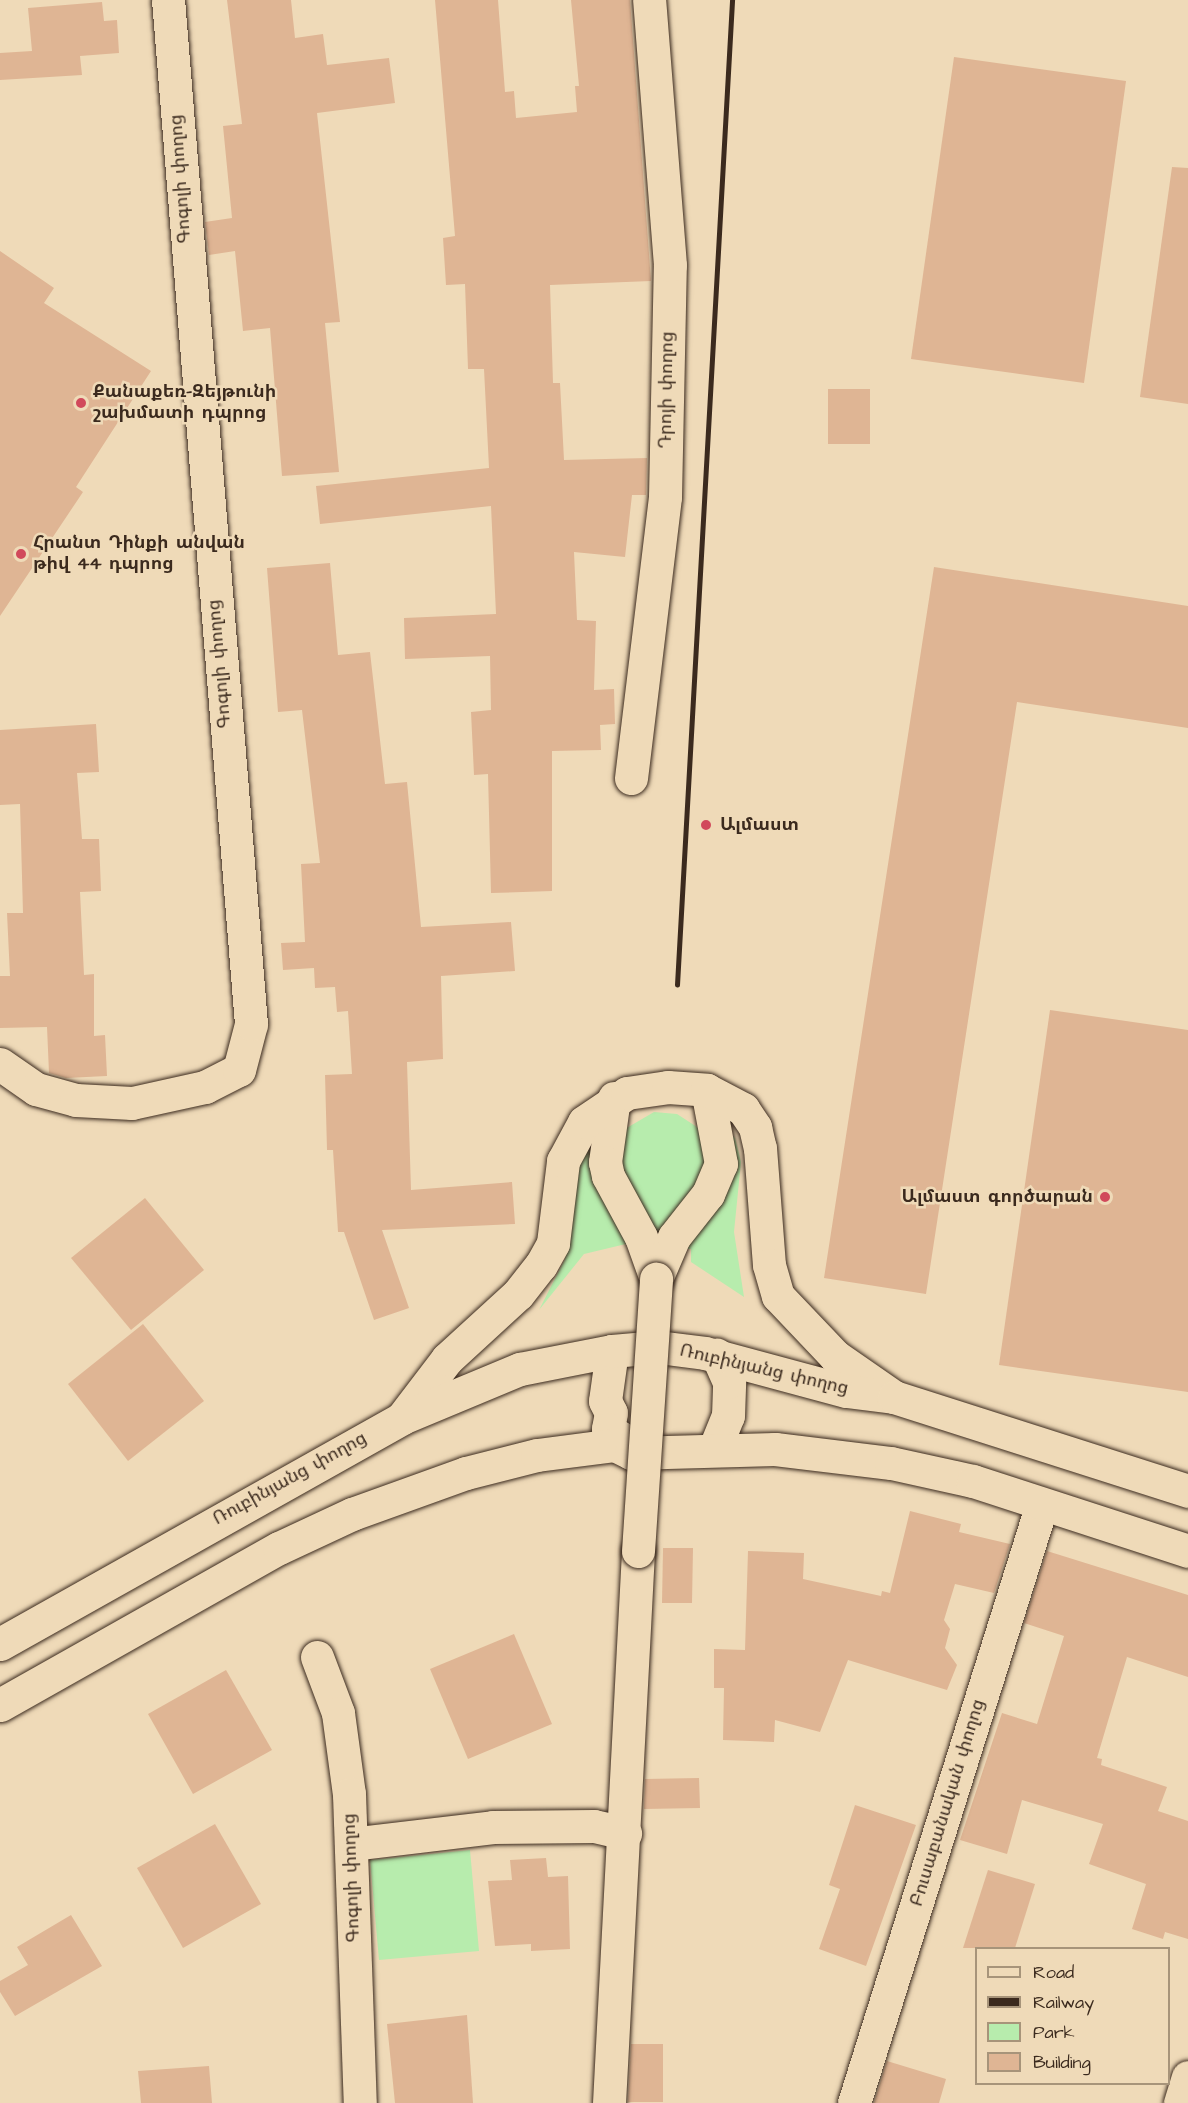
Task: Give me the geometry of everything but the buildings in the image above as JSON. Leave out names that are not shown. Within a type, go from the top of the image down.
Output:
[{"type":"street","name":"Գոգոլի փողոց","points":[[0,1064],[36,1089],[76,1100],[132,1103],[205,1087],[239,1070],[251,1024],[168,0]]},
{"type":"street","name":"Դրոյի փողոց","points":[[631,778],[665,497],[670,264],[649,0]]},
{"type":"street","points":[[402,1418],[447,1359],[518,1294],[541,1265],[553,1243],[563,1161],[584,1122],[614,1098],[668,1087],[707,1090],[743,1109],[754,1126],[760,1148],[769,1265],[778,1296],[836,1356],[894,1397]]},
{"type":"street","points":[[609,2103],[626,1833],[638,1551],[656,1279],[674,1237],[708,1194],[721,1164],[707,1090]]},
{"type":"street","points":[[614,1098],[606,1152],[608,1176],[641,1237],[656,1279]]},
{"type":"street","name":"Ռուբինյանց փողոց","points":[[0,1644],[402,1418],[520,1369],[612,1351],[658,1347],[717,1355],[846,1391],[894,1397],[1188,1491]]},
{"type":"street","points":[[612,1351],[604,1393],[610,1413],[608,1429],[621,1438],[615,1445]]},
{"type":"street","points":[[714,1450],[728,1416],[729,1382],[717,1355]]},
{"type":"street","points":[[0,1705],[279,1548],[352,1514],[466,1473],[537,1455],[615,1445],[631,1453],[775,1449],[891,1463],[973,1482],[1188,1551]]},
{"type":"street","name":"Բուսաբանական փողոց","points":[[854,2103],[1042,1504]]},
{"type":"street","name":"Գոգոլի փողոց","points":[[317,1657],[338,1713],[351,1844],[360,2103]]},
{"type":"street","points":[[351,1844],[493,1827],[594,1826],[626,1833]]},
{"type":"street","points":[[1180,2103],[1188,2077]]},
{"type":"green space","points":[[654,1112],[677,1114],[697,1127],[703,1136],[708,1168],[658,1237],[615,1162],[625,1129]]},
{"type":"green space","points":[[728,1132],[735,1138],[741,1162],[734,1232],[744,1297],[691,1262],[691,1249],[686,1249]]},
{"type":"green space","points":[[595,1133],[594,1183],[630,1243],[584,1254],[539,1310],[565,1259],[577,1165]]},
{"type":"green space","points":[[470,1850],[479,1951],[379,1960],[370,1860]]},
{"type":"railway","points":[[677,985],[732,0]]},
{"type":"place","name":"Քանաքեռ-Զեյթունի շախմատի դպրոց","points":[[81,403]]},
{"type":"place","name":"Հրանտ Դինքի անվան թիվ 44 դպրոց","points":[[21,554]]},
{"type":"place","name":"Ալմաստ","points":[[706,825]]},
{"type":"place","name":"Ալմաստ գործարան","points":[[1105,1197]]}]
